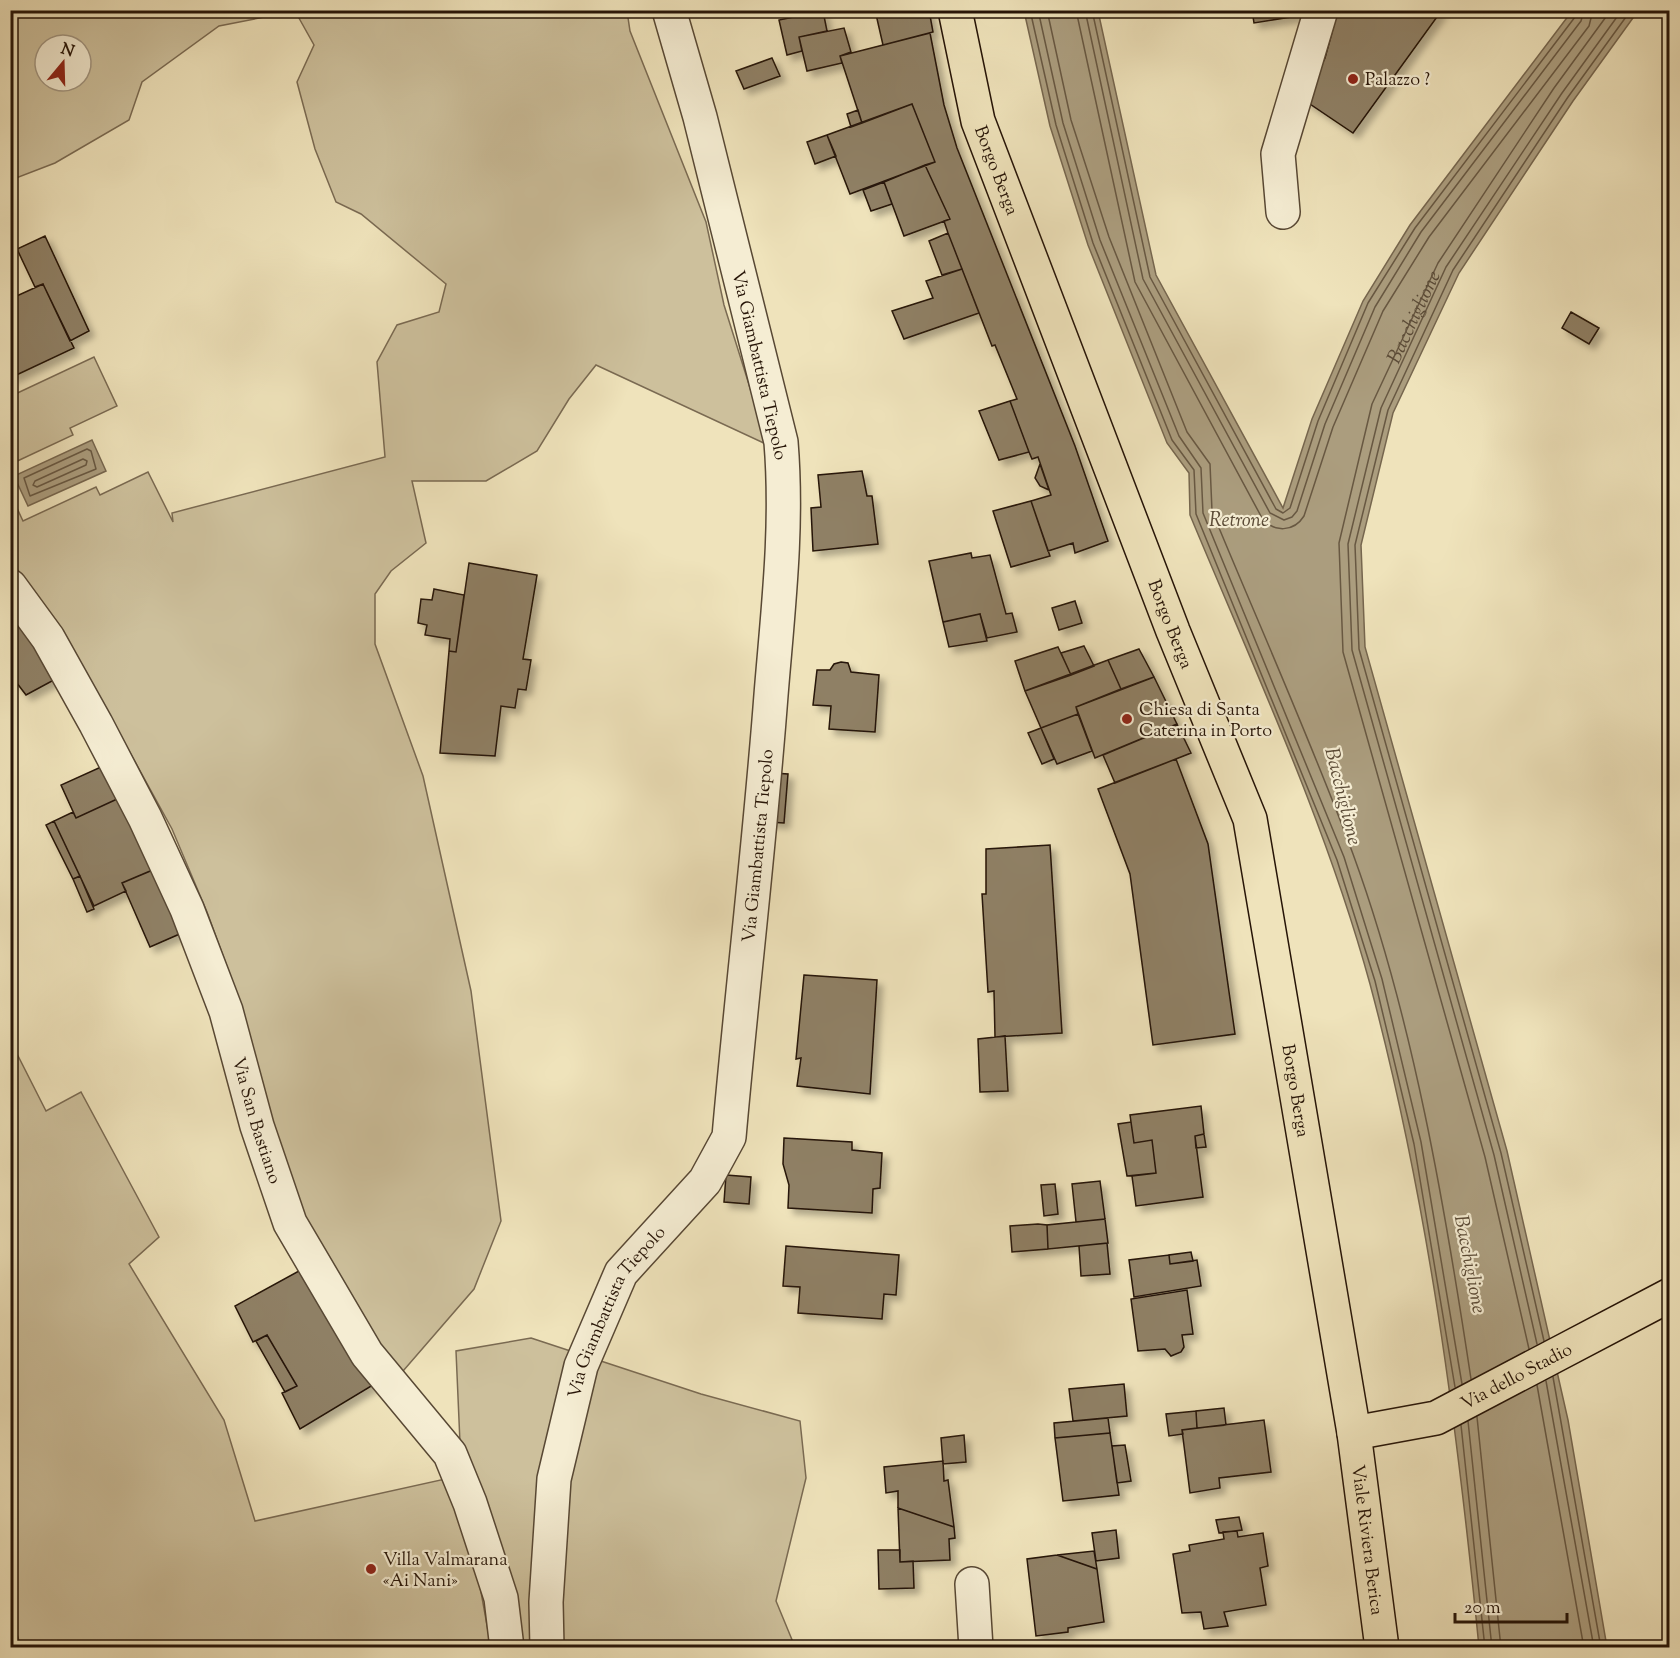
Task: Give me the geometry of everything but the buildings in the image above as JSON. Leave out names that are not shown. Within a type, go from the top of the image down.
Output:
[{"type":"main road","name":"Borgo Berga","points":[[955,10],[978,121],[1173,631],[1250,819],[1354,1433]]},
{"type":"main road","name":"Via dello Stadio","points":[[1354,1433],[1436,1418],[1660,1301]]},
{"type":"main road","name":"Viale Riviera Berica","points":[[1354,1433],[1382,1647]]},
{"type":"street","name":"Via Giambattista Tiepolo","points":[[547,1647],[546,1602],[554,1479],[581,1366],[621,1273],[705,1181],[729,1137],[762,811],[783,556],[786,497],[781,442],[700,117],[669,10]]},
{"type":"street","points":[[1282,212],[1278,154],[1321,10]]},
{"type":"street","name":"Via San Bastiano","points":[[10,586],[48,638],[96,724],[145,818],[187,909],[225,1011],[257,1126],[290,1223],[367,1354],[450,1455],[471,1503],[501,1598],[507,1647]]},
{"type":"street","points":[[972,1584],[976,1647]]},
{"type":"shaded area","points":[[11,11],[295,11],[219,26],[142,82],[129,120],[55,163],[11,180]]},
{"type":"shaded area","points":[[295,11],[627,11],[630,31],[706,222],[724,305],[768,445],[596,365],[569,399],[537,451],[486,481],[412,481],[426,543],[391,571],[375,594],[375,644],[423,776],[471,991],[501,1221],[474,1289],[397,1378],[297,1219],[237,994],[207,912],[172,829],[68,640],[11,561],[11,509],[16,506],[23,521],[96,487],[100,495],[148,472],[173,522],[172,513],[385,457],[377,362],[397,325],[439,312],[446,284],[361,214],[336,202],[315,149],[297,82],[314,45]]},
{"type":"shaded area","points":[[94,357],[117,406],[70,428],[73,435],[11,464],[11,396]]},
{"type":"shaded area","points":[[10,1040],[46,1111],[81,1092],[159,1237],[129,1264],[224,1420],[255,1521],[445,1479],[475,1559],[491,1647],[21,1647],[10,1612]]},
{"type":"shaded area","points":[[531,1338],[701,1394],[800,1421],[806,1478],[776,1601],[795,1647],[519,1647],[460,1443],[456,1351]]},
{"type":"water","name":"Bacchiglione","points":[[1024,11],[1098,11],[1156,275],[1283,508],[1312,419],[1363,301],[1410,225],[1572,11],[1638,11],[1573,101],[1459,273],[1393,413],[1361,545],[1365,647],[1507,1151],[1568,1420],[1607,1647],[1479,1647],[1461,1480],[1438,1313],[1408,1148],[1370,984],[1311,805],[1190,515],[1189,473],[1167,443],[1088,245],[1050,126]]},
{"type":"water","points":[[92,440],[106,471],[28,506],[14,476]]},
{"type":"place","name":"Palazzo ?","points":[[1353,79]]},
{"type":"place","name":"Chiesa di Santa Caterina in Porto","points":[[1127,719]]},
{"type":"place","name":"Villa Valmarana «Ai Nani»","points":[[371,1569]]},
{"type":"water label","name":"Retrone","points":[[1239,519]]}]
